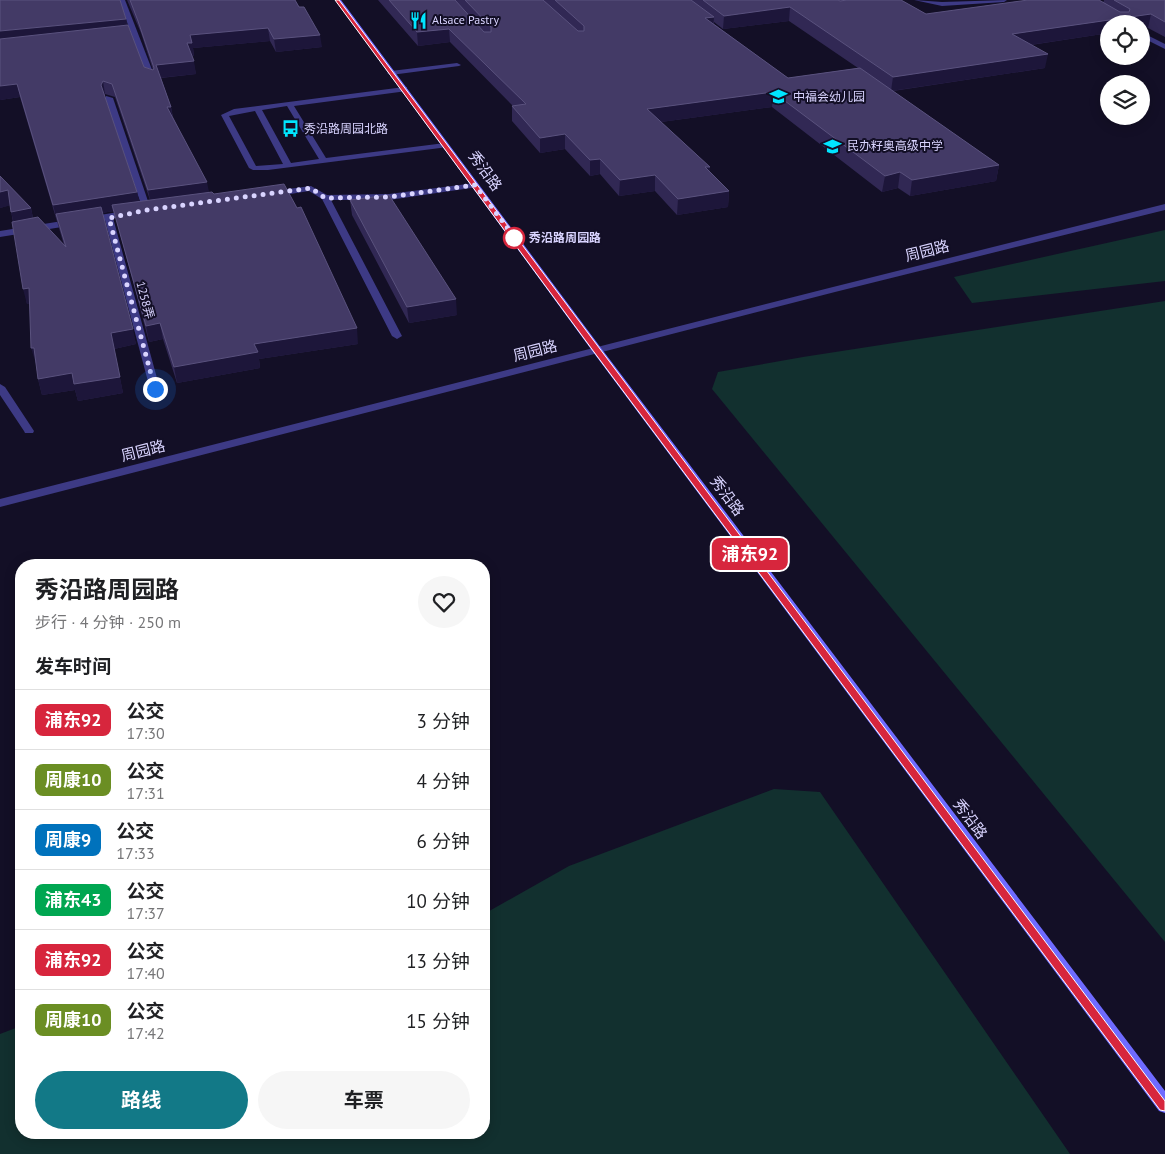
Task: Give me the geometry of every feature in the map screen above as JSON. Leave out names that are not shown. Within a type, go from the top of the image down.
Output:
[{"type":"main road","name":"秀沿路","points":[[338,0],[597,350],[1165,1105]]},
{"type":"street","points":[[122,0],[152,80]]},
{"type":"street","points":[[917,0],[942,4],[1004,0]]},
{"type":"street","points":[[126,35],[136,34]]},
{"type":"street","points":[[1150,39],[1165,47]]},
{"type":"street","points":[[392,73],[457,65]]},
{"type":"street","points":[[404,89],[234,111],[225,114],[253,168],[268,168],[445,145]]},
{"type":"street","points":[[109,98],[147,210]]},
{"type":"street","points":[[289,104],[324,161]]},
{"type":"street","points":[[258,108],[288,165]]},
{"type":"street","points":[[325,198],[389,197],[475,185]]},
{"type":"street","points":[[263,195],[311,188],[325,198],[397,336]]},
{"type":"street","name":"周园路","points":[[0,503],[1165,207]]},
{"type":"street","points":[[0,234],[157,209]]},
{"type":"street","name":"1258弄","points":[[109,218],[155,389]]},
{"type":"street","points":[[0,387],[29,431]]},
{"type":"green space","points":[[1165,230],[1165,281],[972,303],[954,277]]},
{"type":"green space","points":[[1165,301],[1165,942],[712,389],[718,372]]},
{"type":"green space","points":[[774,789],[820,792],[1070,1154],[0,1154],[0,1034],[15,1028],[15,1139],[490,1139],[490,911],[569,866]]},
{"type":"building","points":[[0,0],[120,0],[126,19],[0,31]]},
{"type":"building","points":[[130,0],[295,0],[299,7],[304,7],[320,35],[274,39],[268,28],[190,35],[192,43],[187,43],[194,61],[156,65],[171,107],[167,107],[207,182],[148,190],[112,84],[103,81],[101,85],[137,192],[53,205],[17,84],[0,86],[0,39],[128,25],[144,67],[153,70],[154,68]]},
{"type":"building","points":[[389,0],[455,0],[484,32],[491,32],[491,27],[465,0],[543,0],[578,31],[584,31],[584,26],[555,0],[691,0],[714,17],[705,18],[788,78],[860,68],[999,165],[912,180],[900,172],[885,176],[773,92],[647,109],[710,167],[705,167],[729,191],[678,199],[655,175],[620,180],[600,159],[590,160],[565,134],[540,138],[512,106],[526,104],[449,29],[417,32]]},
{"type":"building","points":[[703,0],[901,0],[926,14],[1028,0],[1099,0],[1120,12],[1129,12],[1130,9],[1114,0],[1165,0],[1165,22],[1151,14],[1100,15],[1100,21],[1012,34],[1048,54],[893,77],[790,7],[724,16]]},
{"type":"building","points":[[0,176],[31,208],[11,212],[8,190],[0,192]]},
{"type":"building","points":[[284,184],[297,208],[301,207],[357,328],[254,344],[258,352],[174,367],[160,323],[146,326],[112,205]]},
{"type":"building","points":[[389,195],[456,299],[407,307],[350,200]]},
{"type":"building","points":[[101,207],[133,329],[111,333],[120,377],[74,384],[72,373],[38,379],[34,348],[31,348],[29,288],[23,289],[12,222],[38,217],[66,247],[56,214]]},
{"type":"bus line","name":"浦东92","points":[[338,0],[597,350],[1165,1105]]},
{"type":"place","name":"Alsace Pastry","points":[[418,20]]},
{"type":"place","name":"中福会幼儿园","points":[[779,97]]},
{"type":"place","name":"秀沿路周园北路","points":[[290,129]]},
{"type":"place","name":"民办籽奥高级中学","points":[[833,146]]},
{"type":"place","name":"秀沿路周园路","points":[[514,238]]},
{"type":"route","points":[[155,389],[109,218],[147,210],[311,188],[325,198],[389,197],[475,185],[518,242],[514,238]]}]
